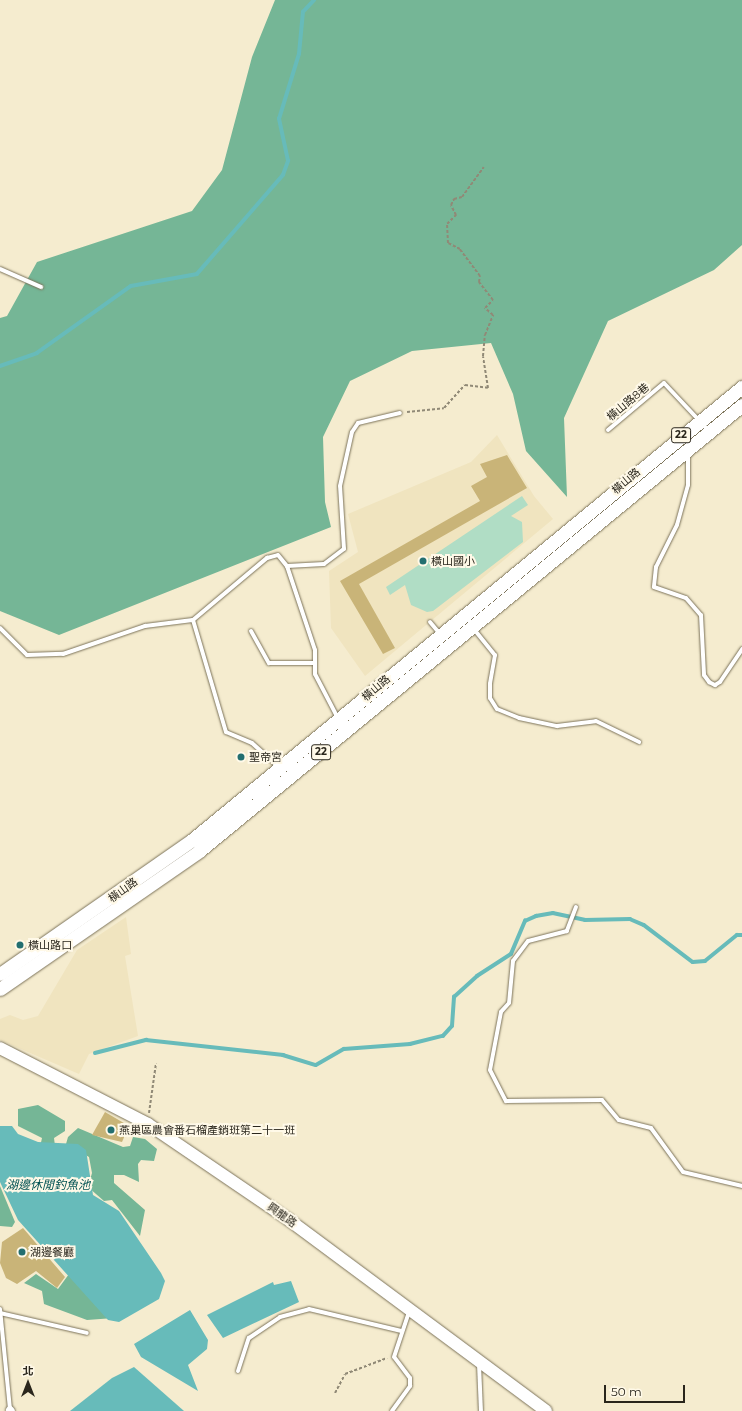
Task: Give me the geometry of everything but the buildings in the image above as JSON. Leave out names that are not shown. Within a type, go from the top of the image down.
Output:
[{"type":"main road","name":"橫山路","points":[[0,990],[199,851],[288,779],[342,725],[440,634],[698,420],[742,387]]},
{"type":"main road","name":"橫山路","points":[[0,974],[192,840],[280,768],[450,647],[688,448],[742,405]]},
{"type":"street","name":"興龍路","points":[[0,1048],[148,1124],[289,1220],[409,1312],[479,1360],[546,1411]]},
{"type":"lane","points":[[0,269],[41,287]]},
{"type":"lane","name":"橫山路8巷","points":[[608,430],[664,383],[709,431]]},
{"type":"lane","points":[[287,566],[324,564],[344,549],[340,486],[352,432],[358,423],[400,413]]},
{"type":"lane","points":[[688,448],[688,485],[677,525],[656,567],[654,587],[686,598],[701,615],[704,675],[709,682],[716,685],[720,682],[742,649]]},
{"type":"lane","points":[[0,628],[27,655],[63,654],[145,626],[193,620],[267,558],[278,555],[287,566],[315,650],[315,674],[342,725]]},
{"type":"lane","points":[[193,620],[226,732],[252,743],[280,768],[288,779]]},
{"type":"lane","points":[[430,622],[450,647]]},
{"type":"lane","points":[[473,628],[495,655],[490,684],[490,698],[497,709],[519,718],[557,726],[596,721],[639,742]]},
{"type":"lane","points":[[250,631],[269,663],[314,664]]},
{"type":"lane","points":[[576,907],[567,931],[528,941],[513,960],[509,1002],[501,1012],[490,1070],[506,1100],[602,1100],[619,1120],[651,1128],[683,1172],[742,1186]]},
{"type":"lane","points":[[0,1309],[11,1411]]},
{"type":"lane","points":[[238,1371],[249,1338],[280,1317],[309,1309],[401,1331]]},
{"type":"lane","points":[[392,1411],[410,1386],[410,1378],[394,1357],[401,1331],[409,1312]]},
{"type":"lane","points":[[0,1313],[87,1333]]},
{"type":"lane","points":[[479,1360],[482,1411]]},
{"type":"path","points":[[400,413],[444,408],[465,385],[488,388],[483,356],[493,315],[485,308],[493,300],[479,282],[480,276],[460,249],[448,243],[447,224],[456,215],[451,205],[454,199],[462,197],[484,167]]},
{"type":"path","points":[[148,1124],[156,1063]]},
{"type":"path","points":[[335,1393],[345,1374],[374,1360],[394,1357]]},
{"type":"shaded area","name":"橫山國小","points":[[497,435],[534,496],[553,519],[365,676],[331,628],[329,571],[358,552],[348,514],[471,462]]},
{"type":"shaded area","points":[[126,917],[131,954],[125,956],[138,1036],[89,1054],[79,1074],[0,1040],[0,1019],[10,1015],[23,1020],[38,1016],[77,950]]},
{"type":"green space","points":[[275,0],[742,0],[742,245],[714,270],[608,321],[564,418],[567,497],[526,451],[513,394],[491,343],[412,351],[350,381],[323,437],[325,502],[331,527],[59,635],[0,611],[0,318],[7,316],[37,262],[192,211],[222,170],[252,57]]},
{"type":"green space","points":[[522,496],[528,505],[511,516],[522,522],[523,542],[433,611],[427,612],[411,605],[405,585],[390,595],[386,587]]},
{"type":"green space","points":[[38,1105],[65,1121],[65,1131],[54,1138],[55,1146],[40,1147],[42,1138],[18,1126],[18,1109]]},
{"type":"green space","points":[[78,1128],[123,1147],[130,1146],[133,1137],[145,1139],[157,1149],[154,1161],[141,1160],[138,1164],[139,1182],[124,1175],[114,1175],[114,1183],[145,1210],[140,1236],[112,1200],[104,1201],[88,1187],[92,1173],[89,1157],[66,1144],[68,1137]]},
{"type":"green space","points":[[0,1186],[15,1222],[12,1227],[0,1226]]},
{"type":"green space","points":[[36,1274],[58,1289],[69,1274],[114,1318],[87,1320],[44,1304],[42,1291],[24,1283]]},
{"type":"water","name":"湖邊休閒釣魚池","points":[[0,1126],[12,1126],[18,1134],[38,1142],[78,1144],[86,1150],[93,1195],[119,1211],[161,1273],[165,1281],[159,1299],[119,1322],[108,1320],[18,1220],[0,1182]]},
{"type":"water","points":[[291,1281],[299,1302],[223,1338],[207,1315],[273,1282],[274,1285]]},
{"type":"water","points":[[190,1310],[208,1340],[207,1349],[188,1365],[198,1391],[141,1357],[134,1344]]},
{"type":"water","points":[[134,1367],[184,1411],[70,1411],[112,1378]]},
{"type":"waterway","points":[[0,366],[37,353],[131,286],[197,274],[283,175],[288,161],[279,119],[299,54],[303,12],[314,0]]},
{"type":"waterway","points":[[95,1053],[146,1040],[283,1055],[316,1065],[344,1049],[410,1044],[443,1036],[452,1026],[454,997],[477,976],[511,954],[525,921],[536,916],[553,913],[585,920],[630,919],[644,925],[693,962],[705,961],[737,935],[742,935]]},
{"type":"place","name":"橫山國小","points":[[423,561]]},
{"type":"place","name":"聖帝宮","points":[[241,757]]},
{"type":"place","name":"橫山路口","points":[[20,945]]},
{"type":"place","name":"燕巢區農會番石榴產銷班第二十一班","points":[[111,1130]]},
{"type":"place","name":"湖邊餐廳","points":[[22,1252]]}]
